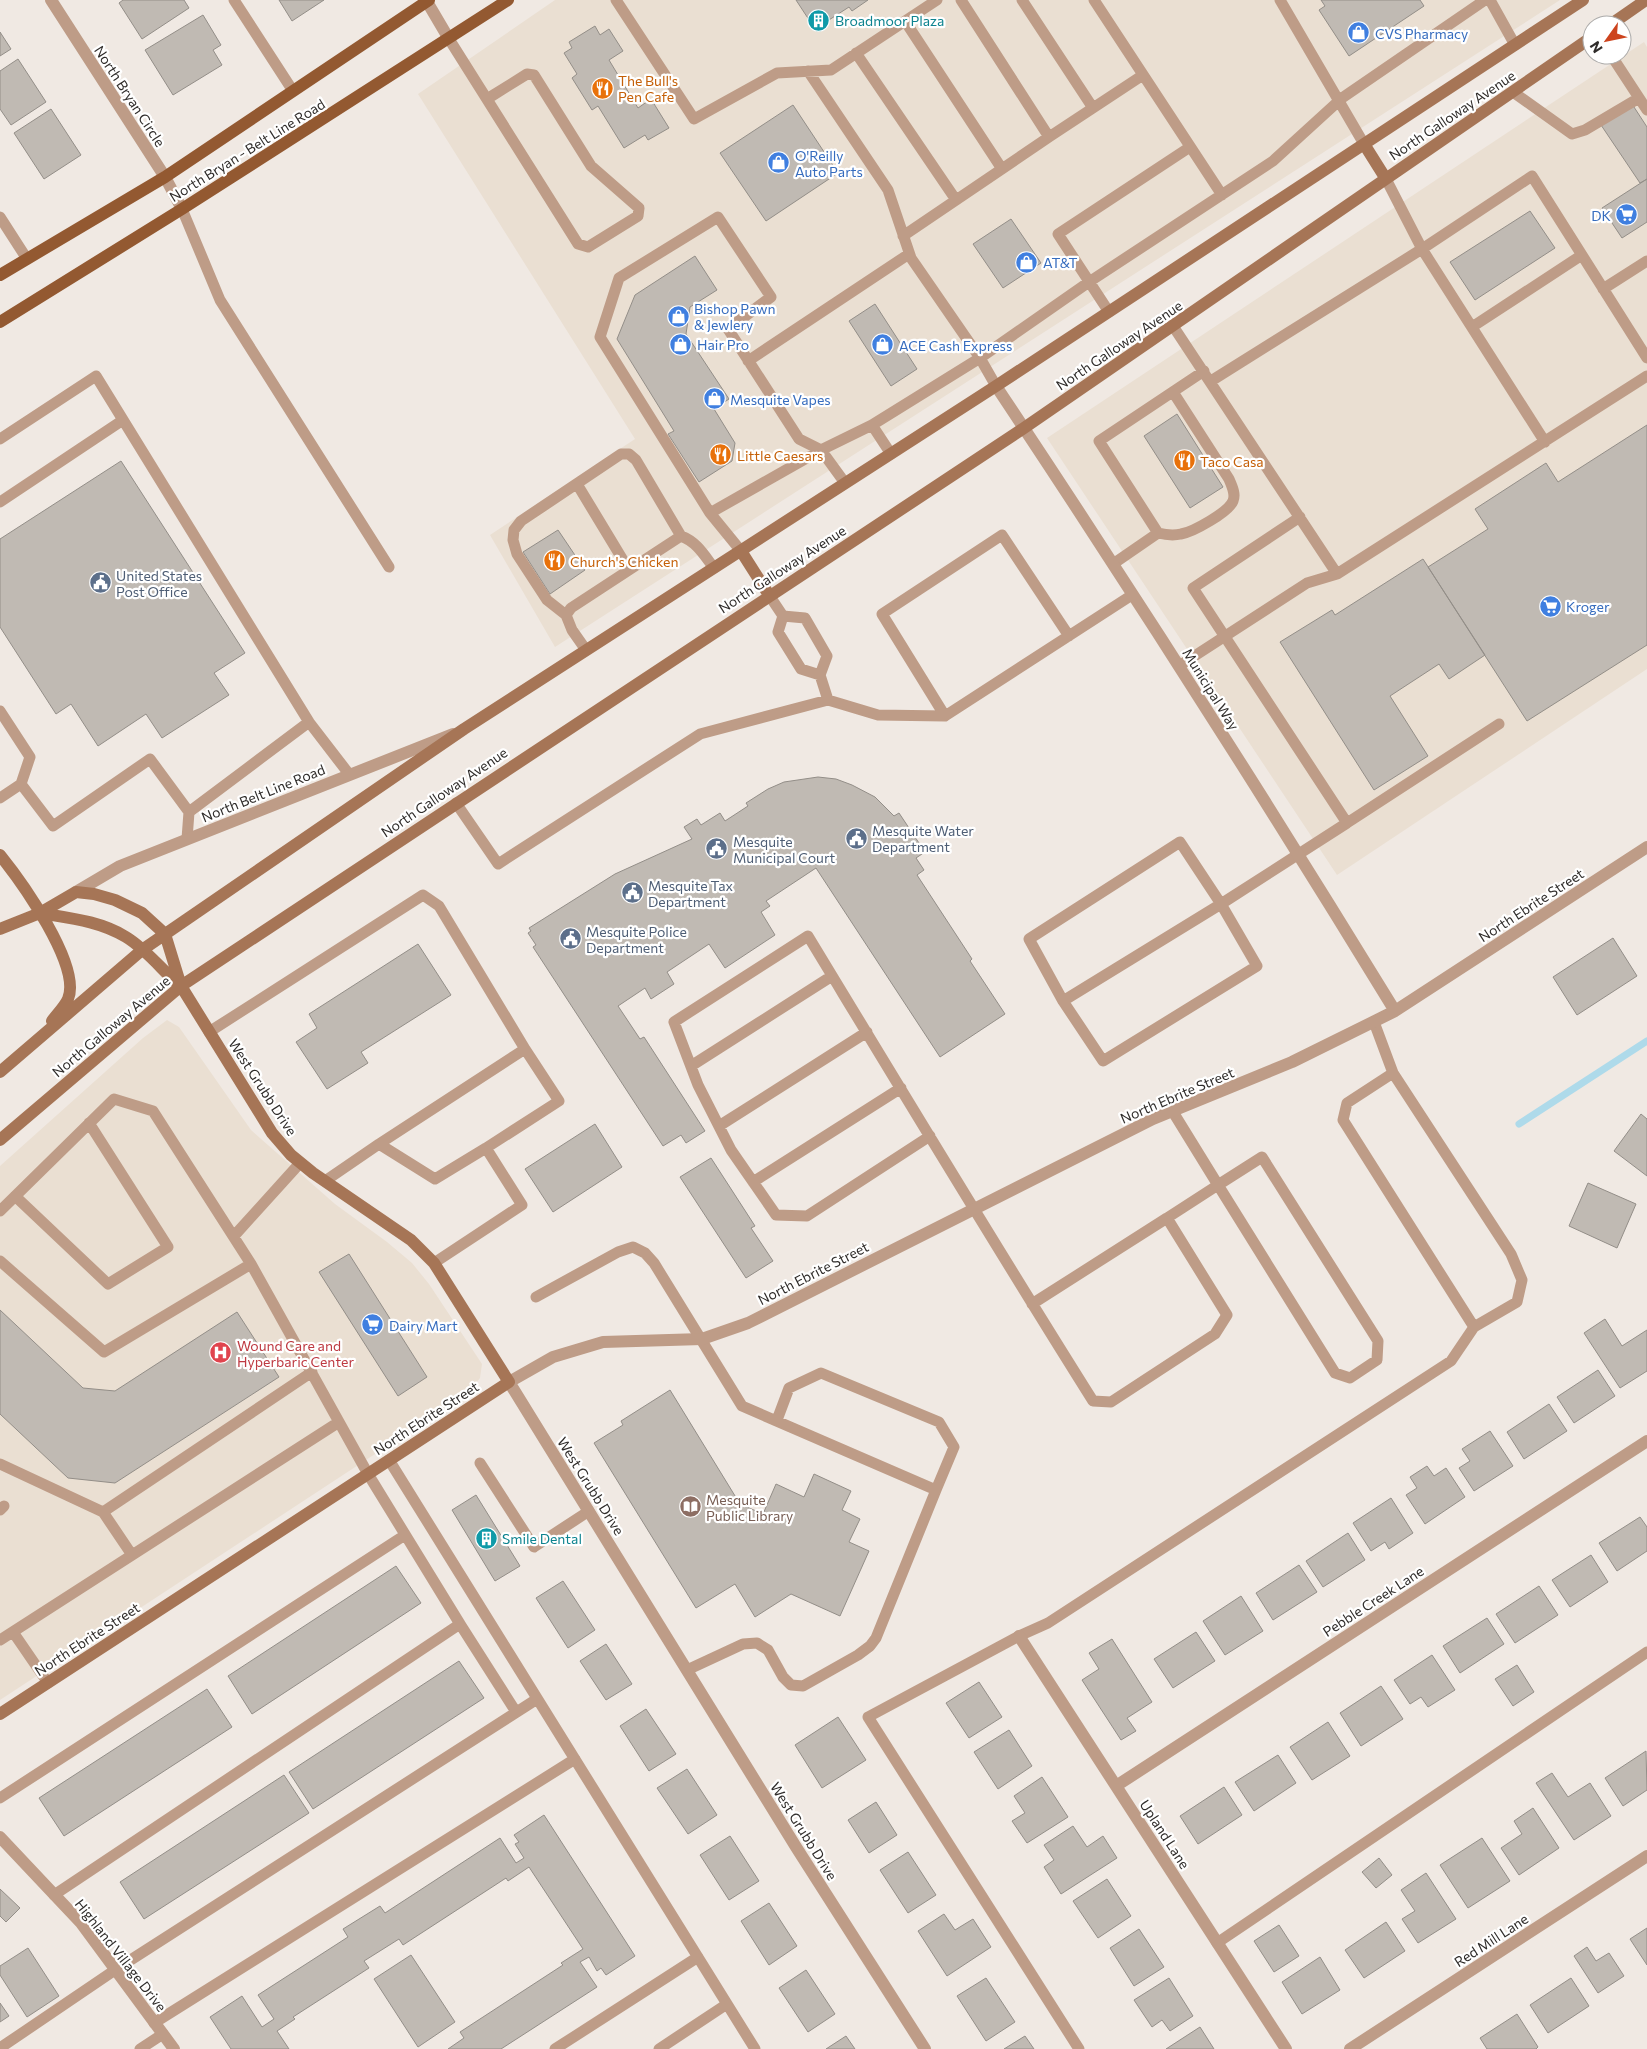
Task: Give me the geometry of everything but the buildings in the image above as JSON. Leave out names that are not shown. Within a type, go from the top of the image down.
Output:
[{"type":"main road","name":"North Bryan - Belt Line Road","points":[[0,275],[164,177],[427,0]]},
{"type":"main road","name":"North Bryan - Belt Line Road","points":[[0,322],[182,209],[508,0]]},
{"type":"main road","name":"North Galloway Avenue","points":[[0,1072],[142,950],[464,729],[996,386],[1584,0]]},
{"type":"main road","points":[[1625,15],[1646,1]]},
{"type":"main road","name":"North Galloway Avenue","points":[[0,1140],[181,986],[1024,428],[1582,44]]},
{"type":"main road","points":[[1364,144],[1386,179]]},
{"type":"main road","points":[[741,551],[770,595]]},
{"type":"main road","points":[[0,855],[40,913],[66,962],[70,983],[68,998],[41,1037]]},
{"type":"main road","points":[[0,929],[40,913],[76,892],[94,894],[116,900],[142,913],[165,934]]},
{"type":"main road","name":"West Grubb Drive","points":[[40,913],[91,922],[113,930],[142,950],[181,986]]},
{"type":"main road","name":"West Grubb Drive","points":[[165,934],[181,986],[272,1133],[290,1155],[324,1181],[411,1240],[434,1263],[509,1382]]},
{"type":"main road","name":"North Ebrite Street","points":[[0,1714],[509,1382]]},
{"type":"street","name":"North Bryan Circle","points":[[51,0],[164,177],[182,209]]},
{"type":"street","points":[[427,0],[449,39]]},
{"type":"street","name":"Municipal Way","points":[[996,386],[1179,666],[1298,854],[1394,1012]]},
{"type":"street","name":"North Belt Line Road","points":[[76,892],[120,866],[464,729]]},
{"type":"street","name":"North Ebrite Street","points":[[509,1382],[553,1357],[603,1342],[702,1339],[748,1323],[1153,1119],[1292,1062],[1394,1012],[1647,847]]},
{"type":"street","name":"West Grubb Drive","points":[[509,1382],[796,1846],[925,2049]]},
{"type":"street","name":"Pebble Creek Lane","points":[[1116,1786],[1647,1441]]},
{"type":"street","name":"Upland Lane","points":[[1019,1636],[1286,2049]]},
{"type":"street","name":"Highland Village Drive","points":[[0,1837],[81,1923],[174,2049]]},
{"type":"street","name":"Red Mill Lane","points":[[1350,2049],[1647,1856]]},
{"type":"lane","points":[[234,0],[293,91]]},
{"type":"lane","points":[[616,0],[694,119],[777,73],[831,70],[937,0]]},
{"type":"lane","points":[[961,0],[1049,137]]},
{"type":"lane","points":[[1022,0],[1093,108]]},
{"type":"lane","points":[[1094,0],[1222,195]]},
{"type":"lane","points":[[1280,0],[1364,144]]},
{"type":"lane","points":[[710,513],[821,450],[872,425],[980,358],[1089,282],[1273,161],[1338,101],[1485,0]]},
{"type":"lane","points":[[1490,0],[1515,45]]},
{"type":"lane","points":[[905,21],[1002,169]]},
{"type":"lane","points":[[449,39],[578,244],[588,247],[638,216],[639,208],[591,166],[534,75],[527,74],[487,99]]},
{"type":"lane","points":[[856,53],[956,200]]},
{"type":"lane","points":[[1618,65],[1647,110]]},
{"type":"lane","points":[[808,71],[888,190],[909,254],[980,358],[996,386]]},
{"type":"lane","points":[[903,236],[1143,75]]},
{"type":"lane","points":[[1513,92],[1572,134],[1585,130],[1639,98]]},
{"type":"lane","points":[[1109,312],[1058,234],[1190,147]]},
{"type":"lane","points":[[1211,381],[1422,249],[1532,176],[1647,358]]},
{"type":"lane","points":[[1386,179],[1422,249],[1545,442]]},
{"type":"lane","points":[[182,209],[220,300],[388,567]]},
{"type":"lane","points":[[0,217],[27,259]]},
{"type":"lane","points":[[741,551],[710,513],[600,337],[619,278],[718,217],[771,298],[728,329],[799,439],[821,450],[845,483]]},
{"type":"lane","points":[[748,361],[909,254]]},
{"type":"lane","points":[[1472,327],[1582,255]]},
{"type":"lane","points":[[1603,289],[1647,261]]},
{"type":"lane","points":[[1173,326],[1337,574]]},
{"type":"lane","points":[[1158,533],[1099,440],[1204,371]]},
{"type":"lane","points":[[0,439],[96,376],[309,722],[350,774]]},
{"type":"lane","points":[[1179,666],[1306,583],[1337,574],[1647,376]]},
{"type":"lane","points":[[1112,564],[1158,533],[1174,535],[1192,531],[1228,508],[1233,501],[1234,492],[1229,479],[1173,392]]},
{"type":"lane","points":[[0,502],[123,420]]},
{"type":"lane","points":[[872,425],[891,454]]},
{"type":"lane","points":[[586,650],[572,630],[566,615],[552,605],[542,593],[517,554],[513,540],[514,530],[521,522],[621,454],[629,454],[636,460],[681,536],[690,540],[698,547],[714,568]]},
{"type":"lane","points":[[577,484],[629,570]]},
{"type":"lane","points":[[1300,517],[1194,588],[1347,823]]},
{"type":"lane","points":[[945,716],[882,614],[1002,535],[1069,636]]},
{"type":"lane","points":[[566,615],[571,608],[681,536]]},
{"type":"lane","points":[[770,595],[783,616],[778,632],[801,670],[820,675]]},
{"type":"lane","points":[[456,803],[498,864],[700,734],[828,700],[878,715],[945,716],[1132,595]]},
{"type":"lane","points":[[783,616],[805,618],[827,656],[820,675],[828,700]]},
{"type":"lane","points":[[0,711],[30,757],[21,784],[0,798]]},
{"type":"lane","points":[[189,812],[309,722]]},
{"type":"lane","points":[[1063,1001],[1221,904],[1499,724]]},
{"type":"lane","points":[[21,784],[53,826],[150,759],[189,812],[187,840]]},
{"type":"lane","points":[[1180,842],[1221,904],[1257,966],[1103,1061],[1063,1001],[1029,939],[1180,842]]},
{"type":"lane","points":[[209,1032],[423,895],[439,906],[524,1049],[559,1101],[435,1180],[379,1144]]},
{"type":"lane","points":[[930,1136],[807,1216],[776,1215],[731,1150],[698,1085],[674,1022],[808,936],[1093,1401],[1111,1402],[1215,1334],[1227,1315],[1167,1218]]},
{"type":"lane","points":[[691,1066],[832,976]]},
{"type":"lane","points":[[1079,2049],[868,1717],[1019,1636],[1048,1623],[1451,1361],[1474,1327],[1517,1302],[1522,1280],[1511,1254],[1393,1073],[1374,1022]]},
{"type":"lane","points":[[719,1126],[867,1032]]},
{"type":"lane","points":[[324,1181],[524,1049]]},
{"type":"lane","points":[[1393,1073],[1347,1103],[1343,1120],[1474,1327]]},
{"type":"lane","points":[[753,1182],[900,1088]]},
{"type":"lane","points":[[0,1211],[114,1099],[153,1111],[251,1264],[368,1474],[516,1712]]},
{"type":"lane","points":[[1032,1304],[1167,1218],[1218,1185],[1262,1157],[1378,1341],[1377,1360],[1350,1378],[1335,1373],[1218,1185],[1173,1112]]},
{"type":"lane","points":[[15,1196],[108,1284],[168,1247],[89,1123]]},
{"type":"lane","points":[[434,1263],[522,1205],[486,1148]]},
{"type":"lane","points":[[234,1236],[300,1163]]},
{"type":"lane","points":[[536,1297],[618,1252],[633,1247],[645,1253],[654,1264],[742,1406],[936,1490]]},
{"type":"lane","points":[[0,1261],[104,1352],[251,1264]]},
{"type":"lane","points":[[103,1512],[312,1372]]},
{"type":"lane","points":[[687,1670],[743,1644],[757,1643],[768,1650],[783,1677],[791,1685],[803,1686],[858,1655],[870,1646],[876,1638],[954,1447],[939,1422],[821,1373],[789,1388],[777,1420]]},
{"type":"lane","points":[[0,1640],[339,1422]]},
{"type":"lane","points":[[389,1460],[755,2049]]},
{"type":"lane","points":[[480,1463],[534,1548],[589,1510]]},
{"type":"lane","points":[[0,1464],[103,1512],[132,1555]]},
{"type":"lane","points":[[0,1798],[405,1535]]},
{"type":"lane","points":[[54,1895],[460,1624]]},
{"type":"lane","points":[[13,1632],[48,1683]]},
{"type":"lane","points":[[1217,1943],[1647,1652]]},
{"type":"lane","points":[[0,2048],[115,1970],[537,1698]]},
{"type":"lane","points":[[154,2023],[575,1759]]},
{"type":"lane","points":[[555,2049],[698,1957]]},
{"type":"lane","points":[[659,2049],[727,2004]]},
{"type":"lane","points":[[140,2049],[163,2034]]},
{"type":"shaded area","name":"Broadmoor Plaza","points":[[555,0],[1560,0],[555,647],[490,535],[635,439],[418,94]]},
{"type":"shaded area","points":[[1644,42],[1647,47],[1647,669],[1337,875],[1047,438],[1609,65],[1632,65],[1632,50]]},
{"type":"shaded area","points":[[167,1020],[179,1027],[251,1130],[335,1204],[412,1263],[429,1284],[482,1364],[480,1378],[468,1393],[0,1700],[0,1166],[143,1038]]},
{"type":"waterway","points":[[1519,1124],[1647,1041]]},
{"type":"place","name":"Broadmoor Plaza","points":[[819,20]]},
{"type":"place","name":"CVS Pharmacy","points":[[1359,33]]},
{"type":"place","name":"The Bull's Pen Cafe","points":[[602,88]]},
{"type":"place","name":"O'Reilly Auto Parts","points":[[779,163]]},
{"type":"place","name":"DK","points":[[1627,215]]},
{"type":"place","name":"AT&T","points":[[1027,262]]},
{"type":"place","name":"Bishop Pawn & Jewlery","points":[[678,316]]},
{"type":"place","name":"Hair Pro","points":[[681,344]]},
{"type":"place","name":"ACE Cash Express","points":[[883,345]]},
{"type":"place","name":"Mesquite Vapes","points":[[714,399]]},
{"type":"place","name":"Little Caesars","points":[[721,455]]},
{"type":"place","name":"Taco Casa","points":[[1184,461]]},
{"type":"place","name":"Church's Chicken","points":[[554,561]]},
{"type":"place","name":"United States Post Office","points":[[100,583]]},
{"type":"place","name":"Kroger","points":[[1550,606]]},
{"type":"place","name":"Mesquite Water Department","points":[[856,838]]},
{"type":"place","name":"Mesquite Municipal Court","points":[[717,849]]},
{"type":"place","name":"Mesquite Tax Department","points":[[632,893]]},
{"type":"place","name":"Mesquite Police Department","points":[[570,939]]},
{"type":"place","name":"Dairy Mart","points":[[373,1325]]},
{"type":"place","name":"Wound Care and Hyperbaric Center","points":[[221,1353]]},
{"type":"place","name":"Mesquite Public Library","points":[[690,1507]]},
{"type":"place","name":"Smile Dental","points":[[486,1538]]}]
